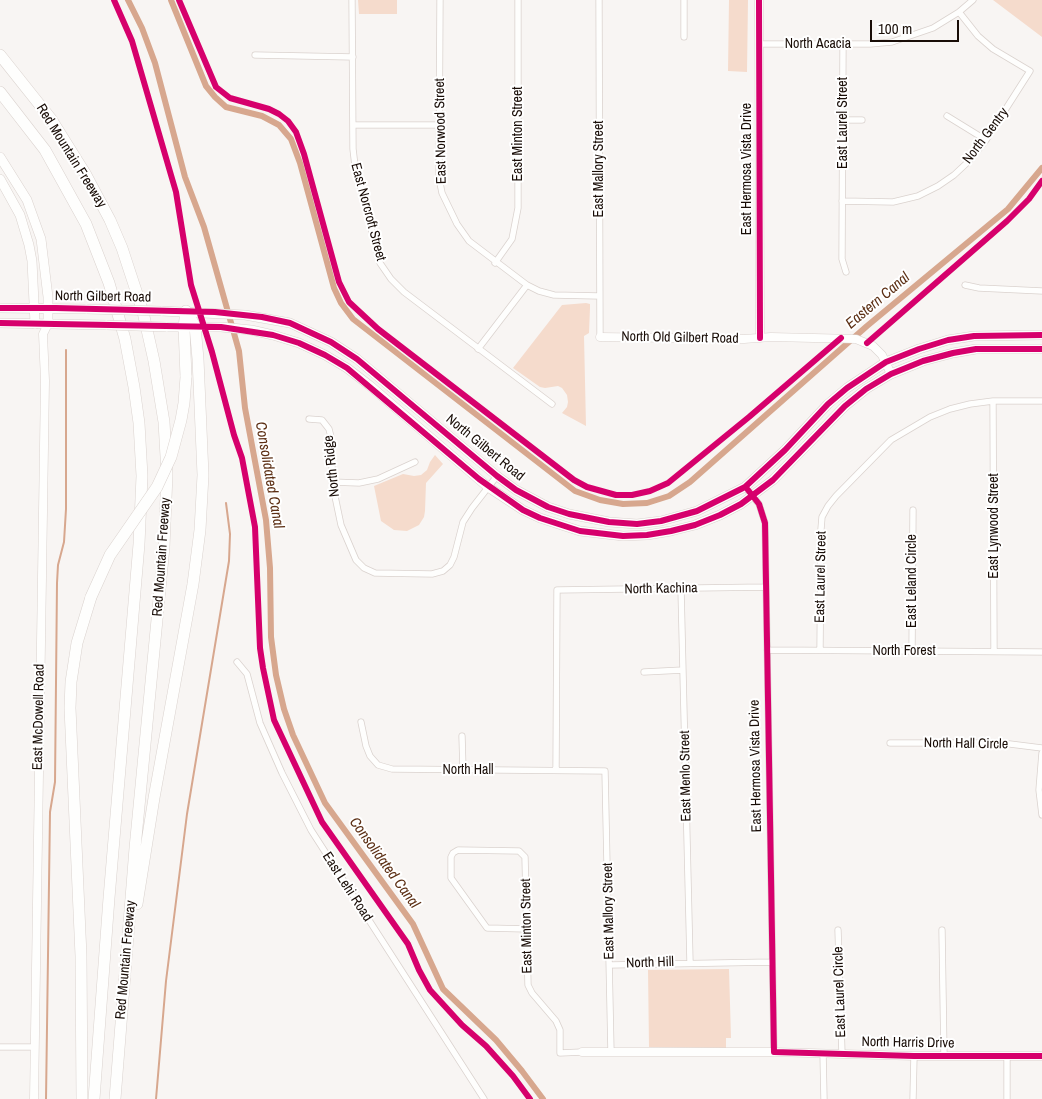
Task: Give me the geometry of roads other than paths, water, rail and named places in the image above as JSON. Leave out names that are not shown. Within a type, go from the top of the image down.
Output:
[{"type":"highway","name":"Red Mountain Freeway","points":[[0,55],[51,119],[86,174],[110,220],[122,248],[143,312],[154,361],[164,422],[167,474],[164,547],[122,1000],[116,1099]]},
{"type":"highway","name":"Red Mountain Freeway","points":[[0,92],[45,150],[86,224],[109,283],[125,339],[134,387],[138,424],[142,476],[140,535],[94,1099]]},
{"type":"highway","points":[[122,1000],[130,971],[146,849],[191,593],[203,498],[203,446],[186,312]]},
{"type":"highway","points":[[82,1099],[80,947],[70,708],[72,676],[77,643],[91,597],[110,555],[157,487],[171,457],[183,412],[189,327]]},
{"type":"main road","name":"East McDowell Road","points":[[0,157],[17,182],[36,221],[45,258],[49,308],[48,324]]},
{"type":"main road","points":[[0,179],[20,215],[29,244],[32,261],[36,324]]},
{"type":"main road","name":"North Gilbert Road","points":[[0,308],[215,312],[290,323],[342,349],[516,490],[548,508],[589,520],[637,524],[697,511],[745,487],[785,450],[828,404],[847,388],[886,362],[919,348],[948,340],[974,336],[1042,335]]},
{"type":"main road","name":"North Gilbert Road","points":[[0,323],[92,324],[251,330],[299,343],[347,368],[488,487],[523,510],[580,531],[622,536],[671,532],[695,525],[720,515],[753,497],[794,460],[845,406],[866,389],[891,374],[923,361],[976,349],[1042,349]]},
{"type":"street","name":"East Norcroft Street","points":[[352,0],[353,149],[355,166],[380,263],[391,280],[404,292],[552,404]]},
{"type":"street","name":"East Norwood Street","points":[[440,0],[440,178],[442,193],[457,224],[468,241],[527,285],[554,295],[600,296]]},
{"type":"street","name":"East Minton Street","points":[[496,263],[512,239],[518,208],[518,0]]},
{"type":"street","name":"East Mallory Street","points":[[599,0],[600,337]]},
{"type":"street","points":[[684,0],[684,37]]},
{"type":"street","name":"East Hermosa Vista Drive","points":[[759,0],[760,338]]},
{"type":"street","name":"North Acacia","points":[[759,44],[843,45],[892,42],[933,28],[974,0]]},
{"type":"street","name":"North Gentry","points":[[842,201],[893,202],[918,196],[954,175],[969,161],[986,140],[1030,71],[993,49],[978,36],[959,12]]},
{"type":"street","name":"East Laurel Street","points":[[842,201],[843,45]]},
{"type":"street","points":[[255,55],[353,57]]},
{"type":"street","points":[[947,116],[986,140]]},
{"type":"street","points":[[843,120],[862,120]]},
{"type":"street","points":[[354,125],[440,125]]},
{"type":"street","points":[[842,201],[842,260],[846,272]]},
{"type":"street","points":[[478,349],[527,285]]},
{"type":"street","points":[[965,285],[979,288],[1042,290]]},
{"type":"street","points":[[36,324],[43,334]]},
{"type":"street","name":"East McDowell Road","points":[[34,1099],[44,381],[43,334],[48,324]]},
{"type":"street","name":"North Old Gilbert Road","points":[[600,337],[744,339],[771,336],[844,338],[865,341],[873,346],[882,355],[891,374]]},
{"type":"street","points":[[993,401],[1042,401]]},
{"type":"street","name":"East Laurel Street","points":[[820,650],[820,529],[822,517],[828,506],[891,440],[930,417],[950,409],[993,401]]},
{"type":"street","name":"East Lynwood Street","points":[[993,401],[994,651]]},
{"type":"street","name":"North Ridge","points":[[309,419],[322,420],[329,429],[332,441],[332,482],[341,525],[356,560],[364,568],[374,573],[432,574],[443,571],[450,565],[454,556],[463,522],[497,476]]},
{"type":"street","points":[[332,482],[378,480],[415,462]]},
{"type":"street","name":"East Hermosa Vista Drive","points":[[745,487],[763,512],[765,523],[774,1052]]},
{"type":"street","name":"East Leland Circle","points":[[912,652],[913,510]]},
{"type":"street","name":"North Kachina","points":[[556,770],[557,590],[766,587]]},
{"type":"street","name":"East Menlo Street","points":[[681,589],[690,962]]},
{"type":"street","name":"North Forest","points":[[767,650],[1042,652]]},
{"type":"street","name":"East Lehi Road","points":[[237,662],[247,674],[260,723],[311,830],[484,1099]]},
{"type":"street","points":[[644,672],[683,670]]},
{"type":"street","name":"North Hall","points":[[361,722],[370,756],[378,765],[392,769],[605,770]]},
{"type":"street","points":[[462,736],[463,770]]},
{"type":"street","name":"North Hall Circle","points":[[890,743],[1002,743],[1042,748]]},
{"type":"street","points":[[1042,753],[1039,790],[1042,815]]},
{"type":"street","name":"East Mallory Street","points":[[605,770],[611,1052]]},
{"type":"street","name":"East Minton Street","points":[[527,929],[487,928],[452,878],[451,857],[454,853],[458,850],[519,851],[525,857],[527,929],[528,985],[532,993],[556,1021],[560,1030],[560,1053],[582,1052]]},
{"type":"street","name":"East Laurel Circle","points":[[838,930],[842,1054]]},
{"type":"street","points":[[942,930],[944,1056]]},
{"type":"street","name":"North Hill","points":[[610,965],[690,962],[772,962]]},
{"type":"street","points":[[0,1047],[34,1047]]},
{"type":"street","name":"North Harris Drive","points":[[582,1052],[774,1052],[914,1056],[1042,1056]]},
{"type":"street","points":[[823,1053],[824,1099]]},
{"type":"street","points":[[913,1099],[914,1056]]},
{"type":"street","points":[[1007,1056],[1007,1099]]},
{"type":"waterway","name":"Consolidated Canal","points":[[128,0],[142,28],[155,63],[185,177],[204,227],[239,351],[245,408],[266,520],[270,568],[271,637],[276,675],[284,709],[293,735],[325,803],[413,924],[443,989],[496,1040],[543,1099]]},
{"type":"waterway","name":"Eastern Canal","points":[[171,0],[206,86],[215,97],[226,107],[262,116],[279,125],[291,139],[300,163],[334,288],[341,303],[353,319],[575,491],[600,500],[623,504],[647,503],[669,496],[690,482],[867,326],[1008,209],[1042,168]]},
{"type":"waterway","points":[[46,1099],[50,812],[55,782],[57,583],[58,565],[64,542],[66,509],[66,350]]},
{"type":"waterway","points":[[156,1099],[166,981],[187,814],[229,561],[230,534],[226,503]]}]
